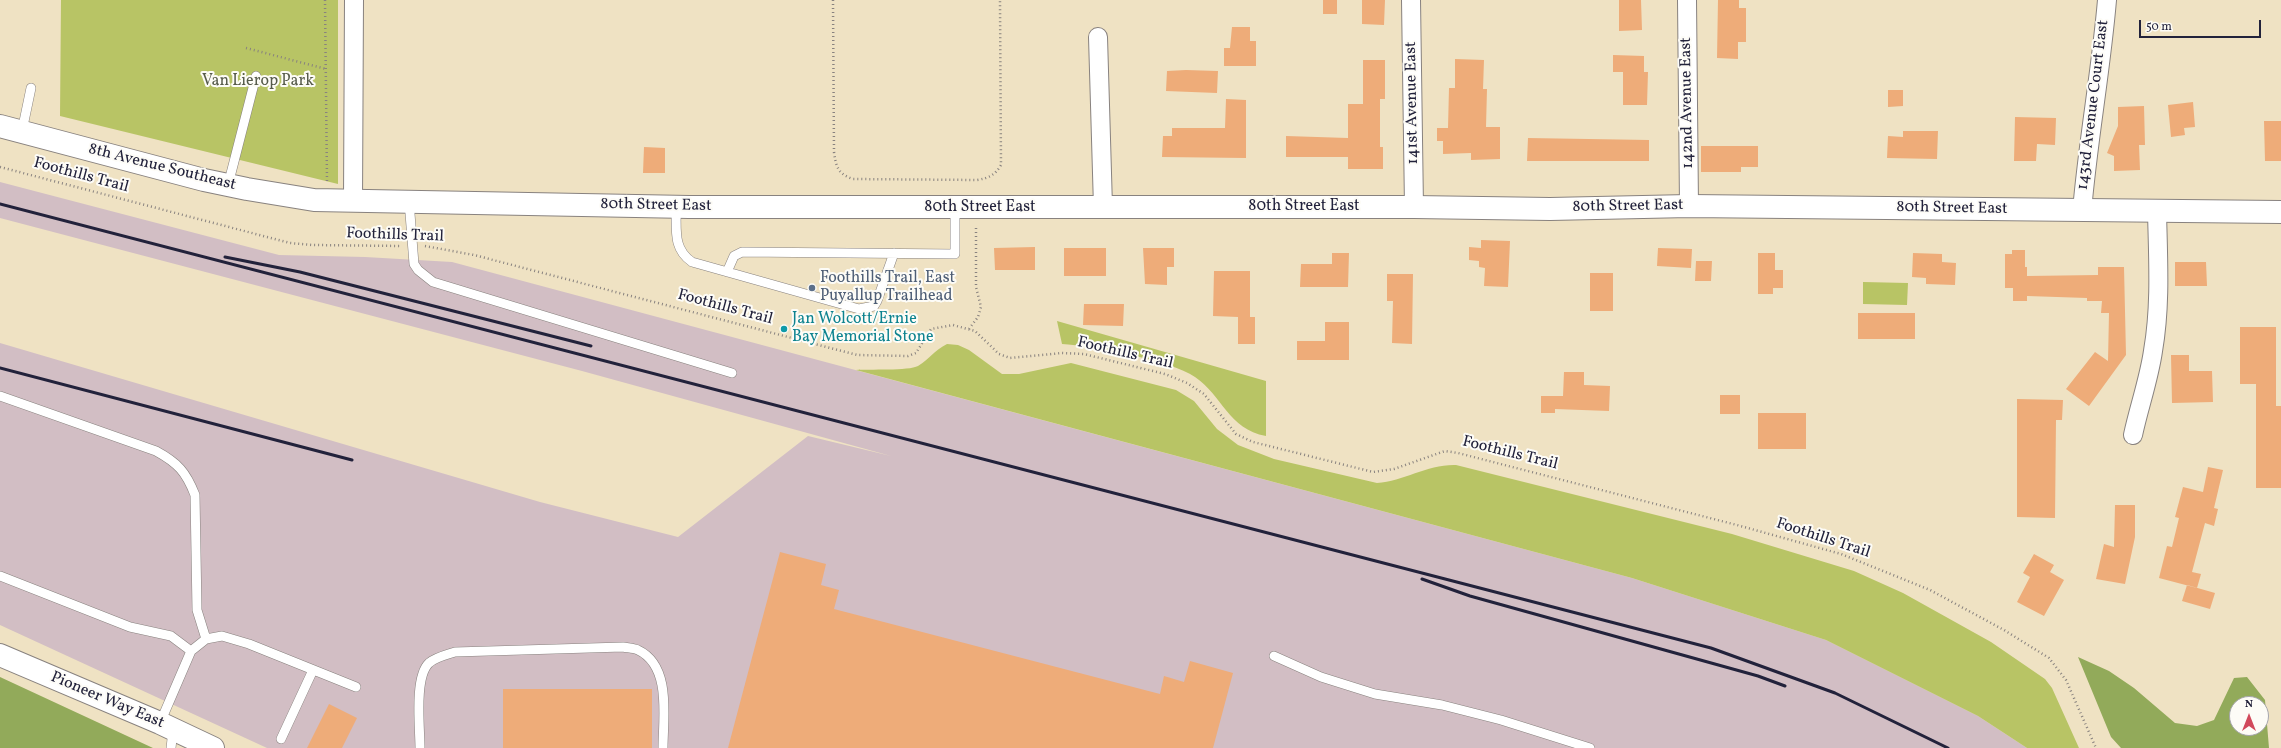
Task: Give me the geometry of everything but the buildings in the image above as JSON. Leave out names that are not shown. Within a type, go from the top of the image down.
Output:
[{"type":"street","points":[[353,201],[354,0]]},
{"type":"street","name":"141st Avenue East","points":[[1411,0],[1414,207]]},
{"type":"street","name":"142nd Avenue East","points":[[1687,0],[1689,206]]},
{"type":"street","name":"143rd Avenue Court East","points":[[2082,211],[2087,154],[2100,71],[2107,0]]},
{"type":"street","points":[[1098,37],[1103,208]]},
{"type":"street","name":"8th Avenue Southeast","points":[[0,126],[228,185],[327,192]]},
{"type":"street","name":"80th Street East","points":[[327,192],[353,201],[676,206],[956,208],[1414,207],[1550,209],[1689,206],[2281,212]]},
{"type":"street","points":[[2133,435],[2153,353],[2157,325],[2159,272],[2157,211]]},
{"type":"street","name":"Pioneer Way East","points":[[0,655],[168,733],[213,748]]},
{"type":"lane","points":[[228,185],[256,76]]},
{"type":"lane","points":[[22,132],[31,88]]},
{"type":"lane","points":[[409,202],[414,264],[418,270],[433,282],[732,373]]},
{"type":"lane","points":[[676,206],[680,252],[692,262],[859,309],[874,306],[894,254]]},
{"type":"lane","points":[[727,272],[734,256],[742,252],[955,254],[956,208]]},
{"type":"lane","points":[[0,396],[156,451],[175,462],[189,479],[195,495],[197,610],[206,639]]},
{"type":"lane","points":[[0,576],[130,627],[171,636],[191,651]]},
{"type":"lane","points":[[168,733],[191,651],[206,639],[222,636],[249,644],[356,687]]},
{"type":"lane","points":[[420,748],[420,686],[423,673],[429,664],[441,656],[455,652],[623,647],[639,650],[652,662],[659,673],[662,688],[663,748]]},
{"type":"lane","points":[[1274,656],[1321,677],[1375,694],[1442,705],[1502,720],[1590,748]]},
{"type":"lane","points":[[281,739],[313,670]]},
{"type":"path","points":[[325,0],[327,192]]},
{"type":"path","points":[[833,0],[834,152],[835,166],[842,175],[853,179],[977,180],[988,178],[996,173],[1001,165],[1000,0]]},
{"type":"path","points":[[246,48],[326,69]]},
{"type":"path","name":"Foothills Trail","points":[[0,167],[290,243],[312,245],[430,246],[474,255],[857,355],[908,356],[916,353],[931,330],[953,325],[975,331],[999,354],[1010,358],[1062,353],[1084,354],[1165,374],[1187,383],[1204,394],[1236,434],[1253,442],[1373,472],[1394,469],[1445,451],[1458,453],[1737,525],[1841,554],[1930,590],[2004,630],[2049,658],[2066,680],[2096,748]]},
{"type":"path","points":[[969,329],[978,318],[980,307],[976,287],[976,225]]},
{"type":"shaded area","points":[[0,182],[279,255],[365,257],[452,262],[1632,578],[1826,640],[1978,716],[2027,748],[267,748],[0,625],[0,343],[540,502],[678,537],[808,436],[891,456],[582,371],[0,218]]},
{"type":"green space","name":"Van Lierop Park","points":[[61,0],[338,0],[338,184],[60,116]]},
{"type":"green space","points":[[1863,282],[1908,283],[1907,305],[1863,304]]},
{"type":"green space","points":[[1057,321],[1266,381],[1266,436],[1253,432],[1234,419],[1205,385],[1195,377],[1183,371],[1168,365],[1131,355],[1076,345],[1062,344]]},
{"type":"green space","points":[[947,344],[958,345],[969,350],[1002,374],[1019,374],[1071,363],[1176,390],[1194,401],[1217,429],[1238,445],[1274,459],[1377,483],[1387,482],[1436,467],[1456,465],[1732,534],[1854,571],[1903,593],[1991,642],[2045,679],[2052,688],[2079,748],[2027,748],[1978,716],[1826,640],[1632,578],[856,370],[913,368],[918,366],[938,349]]},
{"type":"green space","points":[[2078,657],[2109,671],[2134,688],[2175,723],[2197,726],[2214,720],[2234,678],[2247,677],[2262,696],[2229,696],[2229,736],[2268,736],[2269,748],[2121,748],[2111,737]]},
{"type":"green space","points":[[0,677],[153,748],[0,748]]},
{"type":"railway","points":[[0,204],[1711,648],[1835,693],[1948,748]]},
{"type":"railway","points":[[225,257],[300,272],[591,346]]},
{"type":"railway","points":[[0,368],[352,460]]},
{"type":"railway","points":[[1422,579],[1470,596],[1758,676],[1785,686]]},
{"type":"place","name":"Foothills Trail, East Puyallup Trailhead","points":[[812,288]]},
{"type":"place","name":"Jan Wolcott/Ernie Bay Memorial Stone","points":[[784,329]]}]
